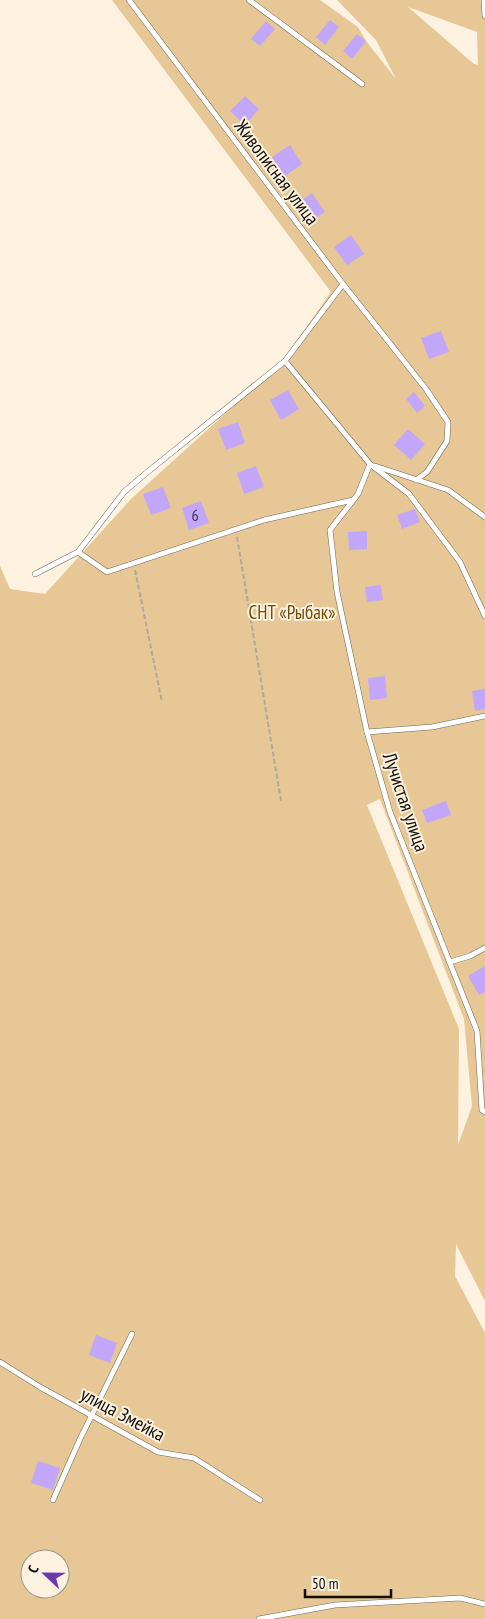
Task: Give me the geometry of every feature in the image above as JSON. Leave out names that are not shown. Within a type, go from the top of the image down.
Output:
[{"type":"lane","name":"Живописная улица","points":[[129,0],[426,389],[448,422],[447,441],[427,472],[416,480]]},
{"type":"lane","points":[[249,0],[362,84]]},
{"type":"lane","points":[[484,0],[485,16]]},
{"type":"lane","points":[[35,574],[78,552],[124,492],[285,362],[344,284]]},
{"type":"lane","points":[[285,362],[370,464],[409,494],[460,562],[485,616]]},
{"type":"lane","points":[[370,464],[448,490],[485,516]]},
{"type":"lane","name":"Лучистая улица","points":[[370,464],[358,494],[330,530],[336,592],[367,732],[390,812],[477,1031],[484,1110]]},
{"type":"lane","points":[[78,552],[107,572],[264,520],[354,500]]},
{"type":"lane","points":[[367,732],[432,727],[485,716]]},
{"type":"lane","points":[[450,962],[470,956],[485,948]]},
{"type":"lane","points":[[53,1500],[132,1334]]},
{"type":"lane","name":"улица Змейка","points":[[0,1362],[40,1387],[158,1452],[194,1458],[260,1500]]},
{"type":"lane","points":[[259,1619],[335,1605],[460,1598],[485,1604]]},
{"type":"path","points":[[236,529],[281,801]]},
{"type":"path","points":[[134,563],[162,702]]},
{"type":"green space","name":"СНТ «Рыбак»","points":[[112,0],[320,0],[358,27],[366,41],[396,79],[376,40],[337,0],[485,0],[485,1301],[456,1244],[455,1276],[485,1333],[485,1619],[0,1619],[0,566],[10,589],[45,594],[131,499],[281,363],[331,292]],"holes":[[[408,7],[477,32],[478,65],[474,64]],[[380,799],[464,1019],[472,1106],[458,1145],[459,1029],[367,805]]]},
{"type":"building","points":[[330,20],[339,27],[325,45],[316,37]]},
{"type":"building","points":[[266,21],[275,29],[260,46],[251,39]]},
{"type":"building","points":[[357,34],[366,41],[352,59],[343,51]]},
{"type":"building","points":[[245,96],[259,109],[245,125],[230,111]]},
{"type":"building","points":[[290,145],[302,164],[285,176],[272,157]]},
{"type":"building","points":[[312,193],[325,212],[307,224],[295,205]]},
{"type":"building","points":[[351,235],[364,254],[347,265],[334,247]]},
{"type":"building","points":[[441,331],[449,352],[429,359],[421,338]]},
{"type":"building","points":[[288,390],[299,409],[281,420],[270,400]]},
{"type":"building","points":[[414,392],[425,406],[417,413],[406,399]]},
{"type":"building","points":[[238,422],[245,443],[226,450],[218,429]]},
{"type":"building","points":[[408,429],[425,444],[411,460],[394,445]]},
{"type":"building","points":[[256,466],[264,487],[244,494],[237,473]]},
{"type":"building","points":[[163,487],[171,508],[151,515],[143,494]]},
{"type":"building","points":[[201,501],[209,523],[189,530],[182,508]]},
{"type":"building","points":[[415,509],[420,522],[402,529],[397,515]]},
{"type":"building","points":[[367,531],[367,549],[349,550],[348,532]]},
{"type":"building","points":[[381,585],[383,600],[367,602],[365,587]]},
{"type":"building","points":[[385,676],[387,698],[370,700],[368,678]]},
{"type":"building","points":[[485,689],[485,709],[475,711],[472,691]]},
{"type":"building","points":[[446,801],[451,815],[427,823],[422,810]]},
{"type":"building","points":[[485,966],[485,992],[479,995],[468,976]]},
{"type":"building","points":[[96,1335],[117,1343],[110,1363],[89,1355]]},
{"type":"building","points":[[38,1461],[60,1468],[53,1490],[31,1483]]}]
